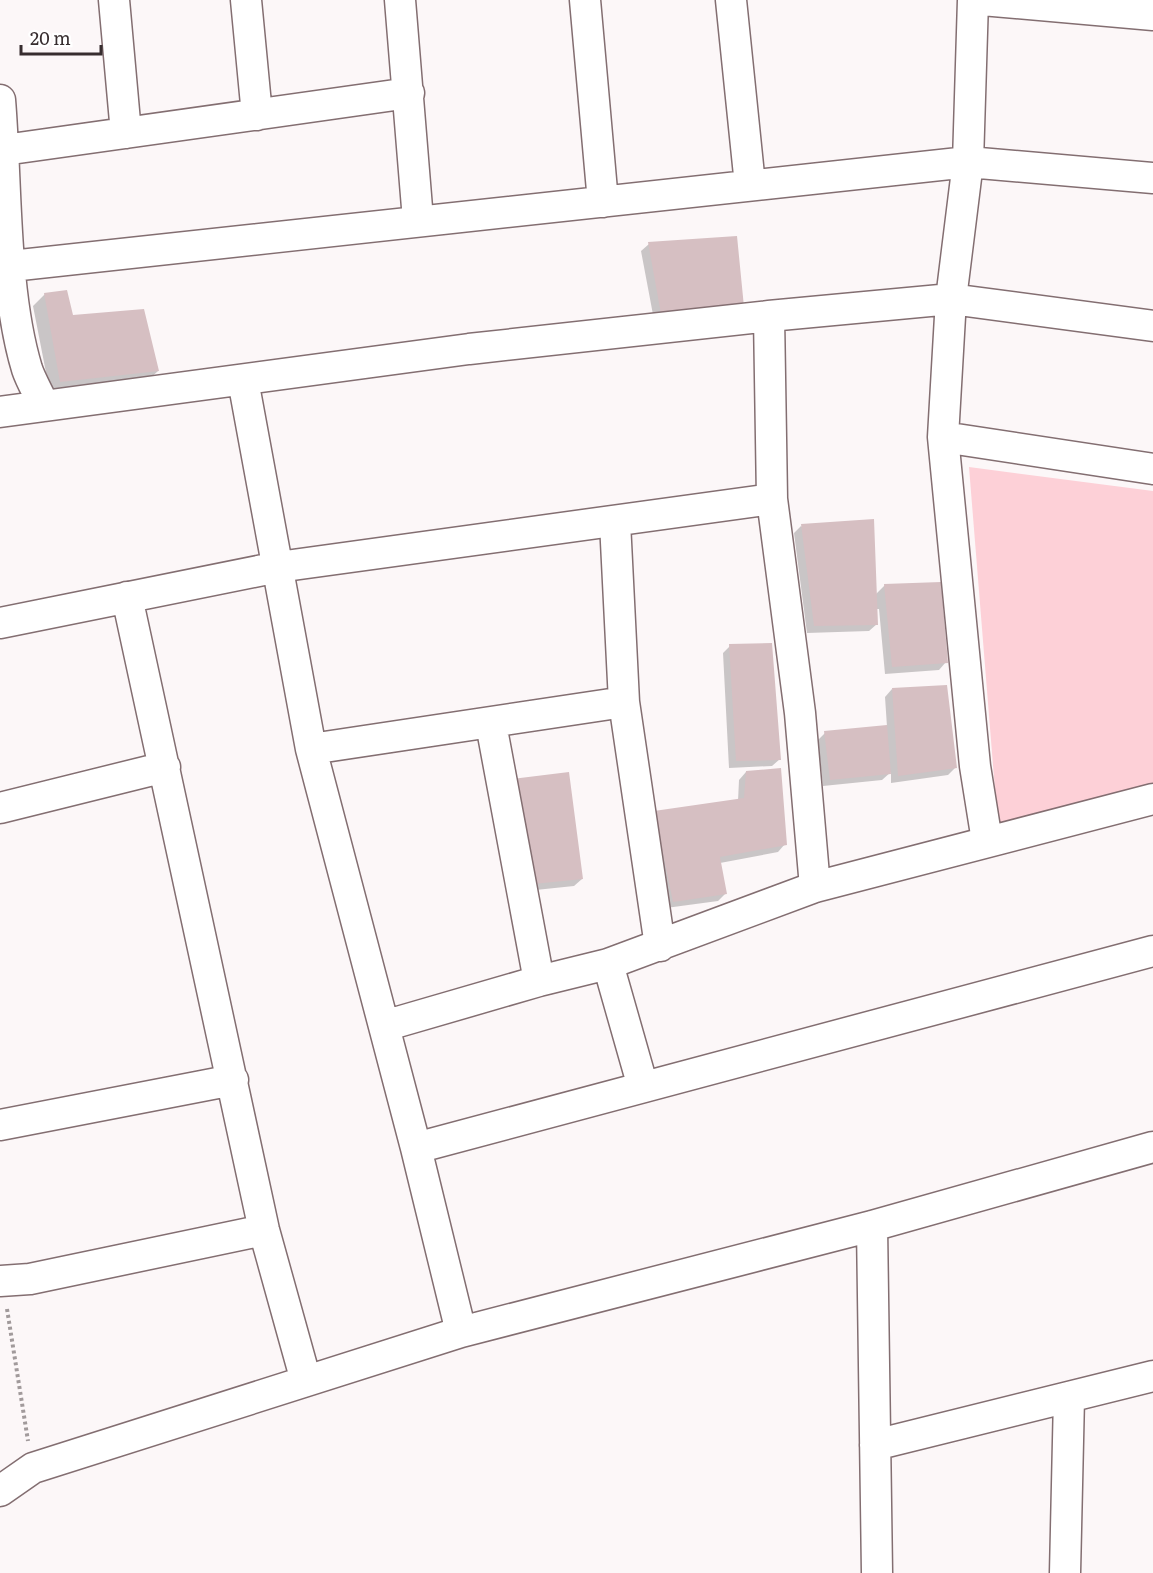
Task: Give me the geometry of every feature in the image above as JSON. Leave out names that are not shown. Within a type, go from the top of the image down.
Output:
[{"type":"street","points":[[114,0],[126,133]]},
{"type":"street","points":[[246,0],[257,115]]},
{"type":"street","points":[[400,0],[418,220]]},
{"type":"street","points":[[585,0],[603,202]]},
{"type":"street","points":[[731,0],[750,186]]},
{"type":"street","points":[[973,0],[968,162],[951,299],[943,437],[975,766],[987,841]]},
{"type":"street","points":[[982,0],[1153,15]]},
{"type":"street","points":[[4,150],[409,93]]},
{"type":"street","points":[[0,100],[11,266],[19,337],[28,371],[44,406]]},
{"type":"street","points":[[11,266],[968,162],[1153,178]]},
{"type":"street","points":[[0,412],[469,349],[769,316],[951,299],[1153,326]]},
{"type":"street","points":[[769,316],[772,499],[800,713],[815,887]]},
{"type":"street","points":[[243,380],[311,749],[416,1148],[461,1332]]},
{"type":"street","points":[[943,437],[1153,469]]},
{"type":"street","points":[[0,623],[278,567],[772,499]]},
{"type":"street","points":[[615,522],[624,702],[660,946]]},
{"type":"street","points":[[127,597],[264,1230],[306,1381]]},
{"type":"street","points":[[311,749],[491,724],[624,702]]},
{"type":"street","points":[[491,724],[539,981]]},
{"type":"street","points":[[0,808],[165,768]]},
{"type":"street","points":[[384,1026],[539,981],[608,964],[815,887],[1153,799]]},
{"type":"street","points":[[416,1148],[1153,951]]},
{"type":"street","points":[[608,964],[643,1087]]},
{"type":"street","points":[[0,1125],[233,1080]]},
{"type":"street","points":[[0,1491],[33,1468],[461,1332],[872,1226],[1153,1147]]},
{"type":"street","points":[[872,1226],[877,1573]]},
{"type":"street","points":[[1,1281],[30,1279],[264,1230]]},
{"type":"street","points":[[875,1445],[1153,1376]]},
{"type":"street","points":[[1065,1573],[1069,1397]]},
{"type":"path","points":[[1,1281],[33,1468]]},
{"type":"shaded area","points":[[969,467],[1153,491],[1153,786],[998,827]]},
{"type":"building","points":[[737,236],[744,307],[661,314],[648,242]]},
{"type":"building","points":[[67,290],[73,315],[144,309],[159,371],[60,382],[44,293]]},
{"type":"building","points":[[874,519],[878,625],[814,626],[801,524]]},
{"type":"building","points":[[941,582],[948,663],[892,667],[884,584]]},
{"type":"building","points":[[772,643],[781,760],[736,761],[729,644]]},
{"type":"building","points":[[947,685],[957,768],[898,776],[892,688]]},
{"type":"building","points":[[887,725],[891,774],[830,780],[824,731]]},
{"type":"building","points":[[781,768],[787,845],[720,857],[727,894],[673,902],[654,811],[744,798],[746,771]]},
{"type":"building","points":[[569,772],[583,879],[533,884],[512,779]]}]
